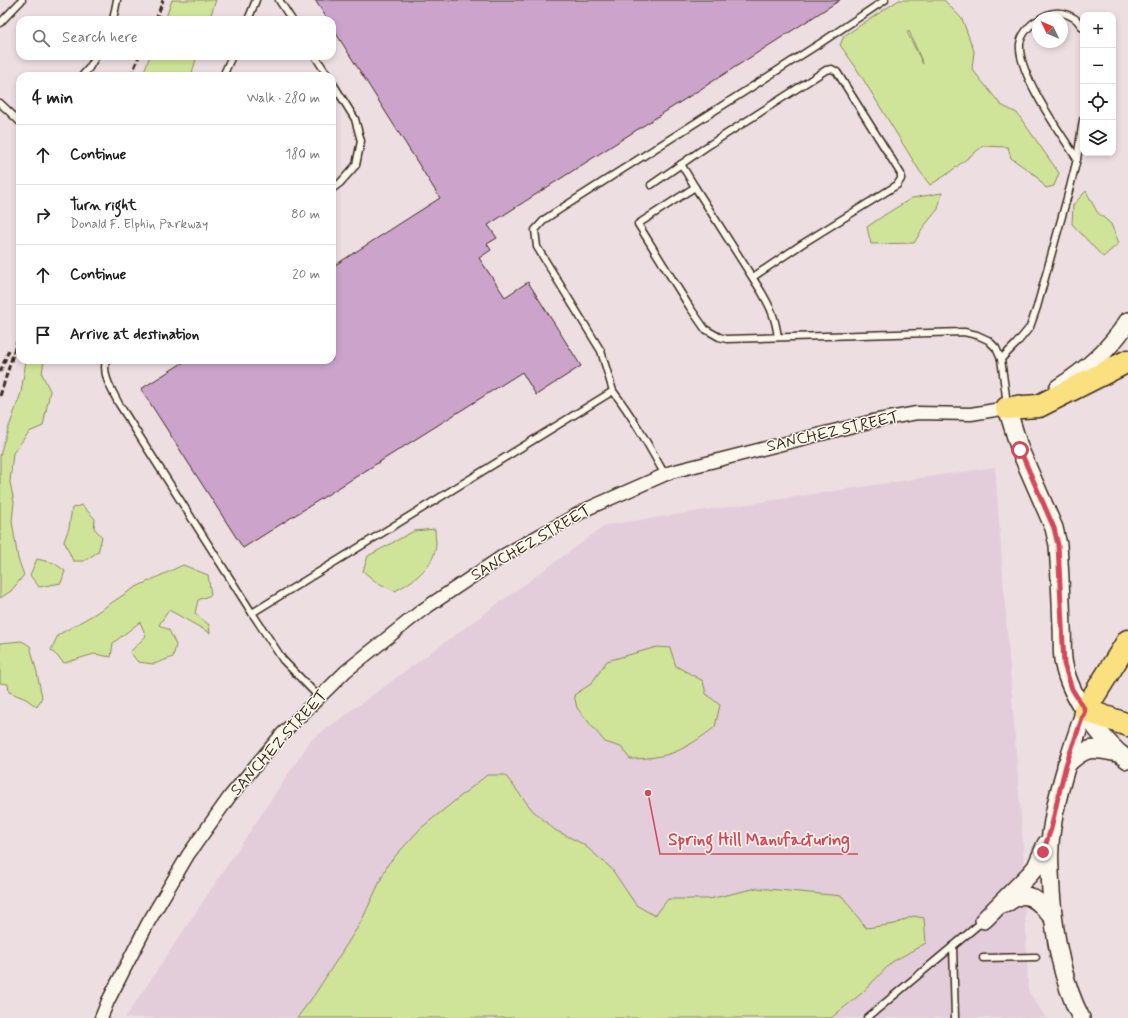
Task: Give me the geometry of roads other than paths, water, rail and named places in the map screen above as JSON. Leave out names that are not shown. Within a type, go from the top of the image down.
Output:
[{"type":"highway","points":[[1007,408],[1039,406],[1128,361]]},
{"type":"highway","points":[[1128,641],[1085,710],[1128,725]]},
{"type":"street","name":"SANCHEZ STREET","points":[[101,1018],[108,1000],[148,923],[188,855],[230,796],[282,734],[319,697],[346,671],[421,611],[506,554],[589,508],[671,472],[874,421],[917,413],[971,414],[1007,408],[1042,397],[1066,383],[1090,365],[1122,331],[1128,321]]},
{"type":"street","points":[[1007,408],[1020,450],[1054,528],[1058,545],[1064,664],[1072,689],[1102,735],[1123,756]]},
{"type":"street","points":[[984,920],[1036,867],[1051,829],[1066,765],[1085,710]]},
{"type":"street","points":[[1066,765],[1084,751],[1095,749],[1123,756]]},
{"type":"street","points":[[1051,829],[1049,865],[1053,918],[1059,954],[1073,1002],[1080,1018]]},
{"type":"street","points":[[984,920],[1013,899],[1021,896],[1031,897],[1053,918]]},
{"type":"lane","points":[[0,23],[22,0]]},
{"type":"lane","points":[[114,16],[117,0]]},
{"type":"lane","points":[[250,16],[256,0]]},
{"type":"lane","points":[[280,0],[290,16]]},
{"type":"lane","points":[[665,475],[642,432],[613,391],[601,351],[537,247],[535,230],[545,219],[885,0]]},
{"type":"lane","points":[[1068,16],[1075,19],[1080,25]]},
{"type":"lane","points":[[1032,26],[1025,32],[1020,43],[1027,76],[1038,98],[1077,159]]},
{"type":"lane","points":[[85,72],[93,60]]},
{"type":"lane","points":[[225,72],[230,60]]},
{"type":"lane","points":[[318,60],[325,72]]},
{"type":"lane","points":[[651,185],[826,70],[832,69],[837,72],[901,174],[901,179],[897,185],[802,244],[753,277]]},
{"type":"lane","points":[[336,88],[355,119],[361,141],[356,165],[336,186]]},
{"type":"lane","points":[[0,103],[16,118]]},
{"type":"lane","points":[[1001,359],[1030,327],[1037,307],[1077,159],[1080,140]]},
{"type":"lane","points":[[681,164],[770,306],[775,319],[778,337]]},
{"type":"lane","points":[[695,187],[638,224],[705,329],[727,340],[778,337],[964,332],[977,335],[988,340],[996,348],[1001,359],[1007,408]]},
{"type":"lane","points":[[105,364],[108,383],[119,404],[252,613],[283,660],[319,697]]},
{"type":"lane","points":[[252,613],[613,391]]},
{"type":"lane","points":[[867,1018],[984,920]]},
{"type":"lane","points":[[953,946],[955,1018]]},
{"type":"lane","points":[[983,958],[1036,957]]},
{"type":"railway","points":[[157,16],[163,0]]},
{"type":"railway","points":[[133,72],[137,60]]},
{"type":"railway","points":[[0,396],[16,345]]},
{"type":"railway","points":[[0,372],[9,350]]},
{"type":"place","name":"Spring Hill Manufacturing","points":[[648,793]]}]
